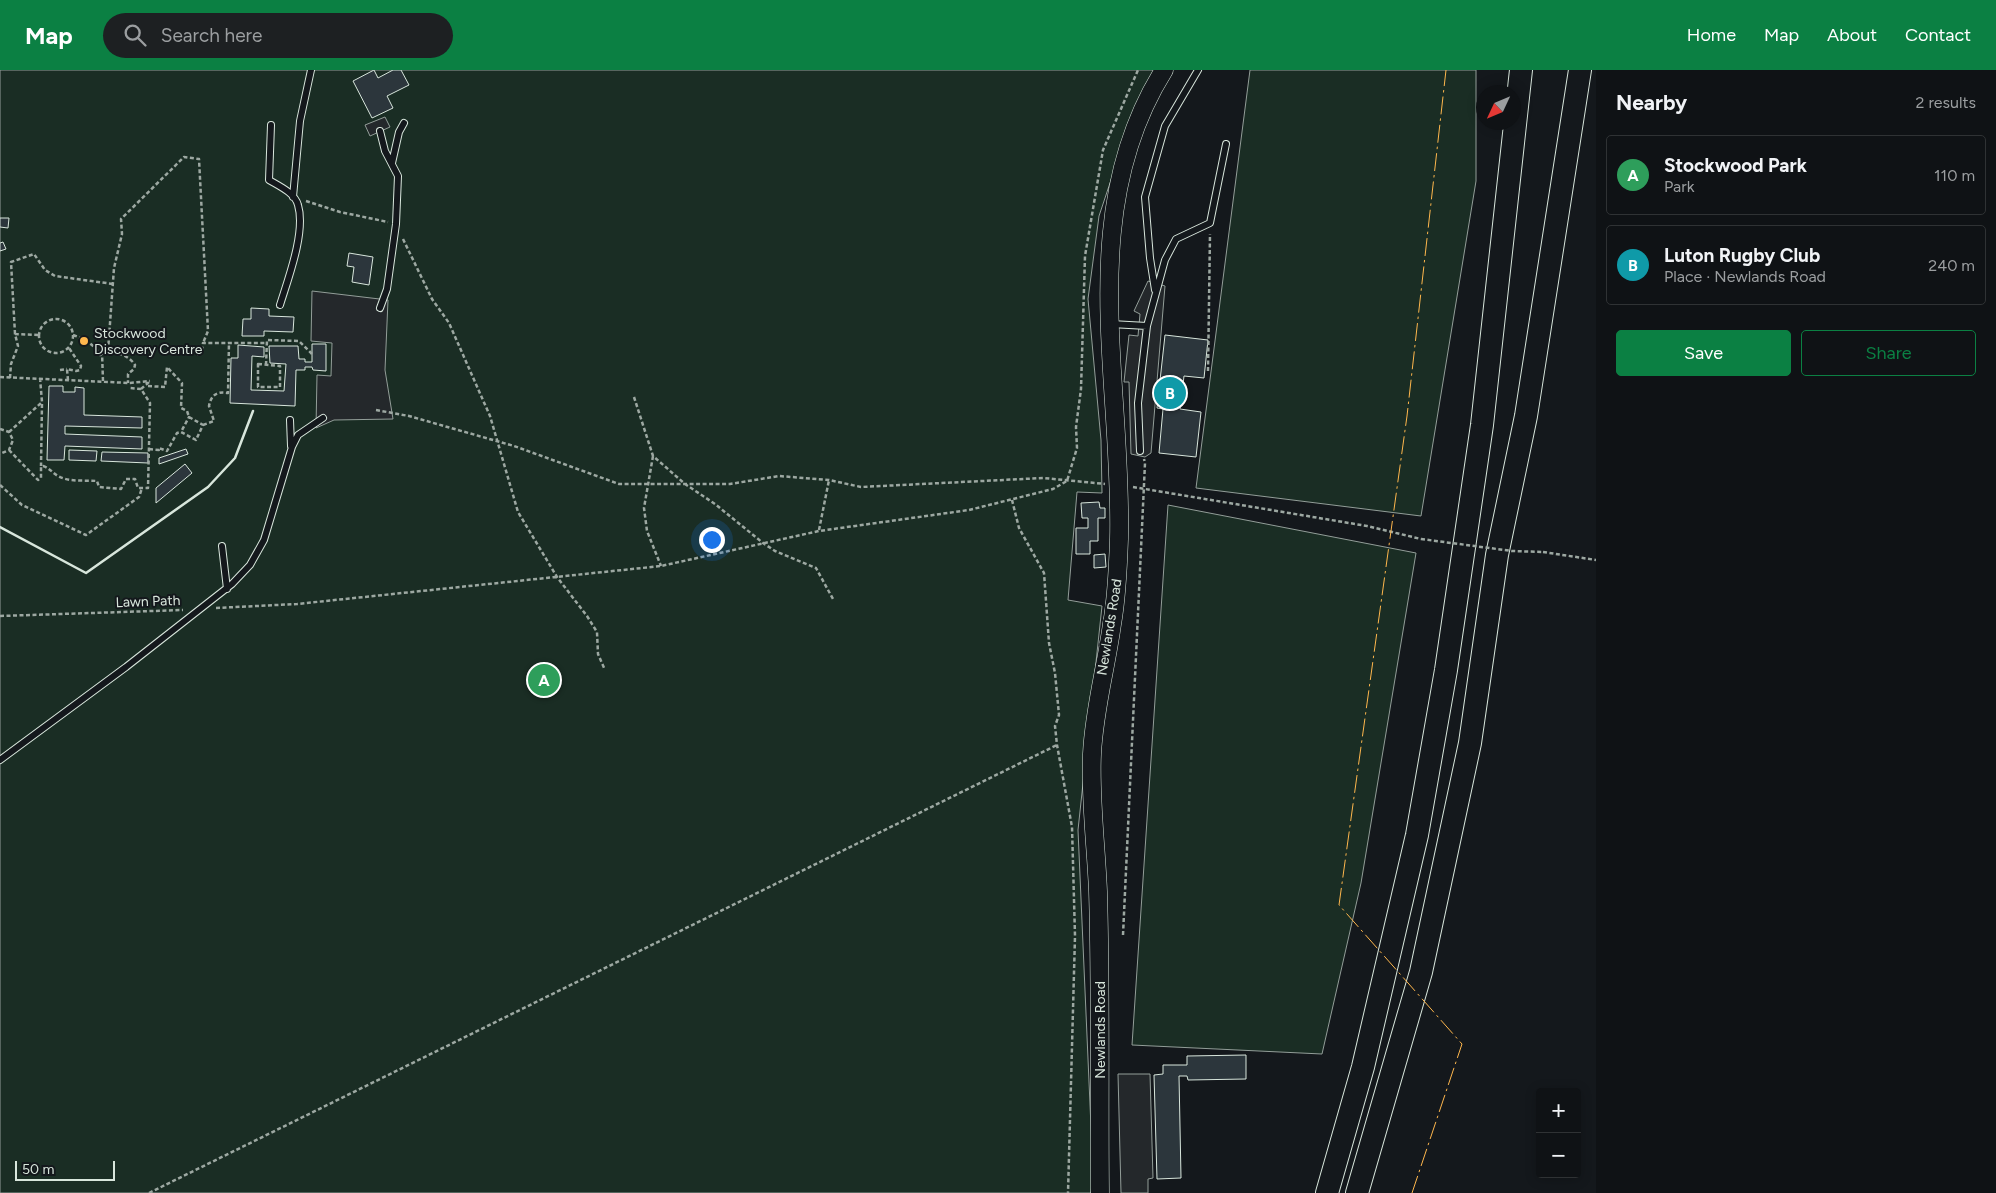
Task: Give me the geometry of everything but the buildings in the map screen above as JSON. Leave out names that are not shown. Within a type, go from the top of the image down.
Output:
[{"type":"highway","points":[[1327,1193],[1363,1067],[1417,835],[1446,670],[1482,425],[1521,70]]},
{"type":"highway","points":[[1506,507],[1564,70]]},
{"type":"highway","points":[[1357,1193],[1424,954],[1470,743],[1497,555],[1526,416],[1580,70]]},
{"type":"main road","name":"Newlands Road","points":[[1100,1193],[1100,973],[1092,755],[1096,711],[1118,582],[1119,485],[1109,324],[1108,273],[1115,202],[1132,139],[1143,109],[1164,70]]},
{"type":"lane","points":[[293,197],[300,121],[311,70]]},
{"type":"lane","points":[[1155,290],[1150,258],[1145,197],[1165,126],[1198,70]]},
{"type":"lane","points":[[392,163],[399,132],[404,123]]},
{"type":"lane","points":[[271,124],[269,180],[289,193],[298,204],[299,239],[280,305]]},
{"type":"lane","points":[[380,131],[385,151],[398,176],[396,224],[387,289],[380,308]]},
{"type":"lane","points":[[1140,451],[1138,403],[1147,326],[1155,290],[1165,260],[1176,239],[1210,223],[1226,144]]},
{"type":"lane","points":[[1109,324],[1147,326]]},
{"type":"lane","points":[[0,760],[126,667],[227,589],[250,565],[264,540],[292,447],[298,435],[323,418]]},
{"type":"lane","points":[[290,420],[292,447]]},
{"type":"lane","points":[[222,546],[227,589]]},
{"type":"path","points":[[108,351],[114,268],[122,234],[121,219],[184,157],[199,159],[208,331],[202,350],[197,355]]},
{"type":"path","points":[[293,197],[340,212],[396,224],[432,299],[449,323],[490,416],[518,512],[557,577],[597,632],[598,654],[605,670]]},
{"type":"path","points":[[1208,371],[1211,273],[1210,223]]},
{"type":"path","points":[[10,378],[11,364],[18,346],[15,334],[11,262],[34,254],[45,270],[55,276],[113,284]]},
{"type":"path","points":[[54,319],[62,320],[68,324],[73,335],[69,348],[58,354],[44,349],[39,335],[41,328],[47,322],[54,319]]},
{"type":"path","points":[[15,334],[39,335]]},
{"type":"path","points":[[73,335],[82,338],[94,346],[101,357],[103,381]]},
{"type":"path","points":[[266,365],[267,340],[300,341],[312,354]]},
{"type":"path","points":[[181,432],[196,440],[203,425],[214,421],[209,406],[213,396],[217,393],[228,393],[229,342]]},
{"type":"path","points":[[204,343],[267,343]]},
{"type":"path","points":[[60,370],[80,370],[81,366],[69,348]]},
{"type":"path","points":[[101,357],[102,352],[108,351],[132,360],[135,365],[134,369],[128,374],[128,383]]},
{"type":"path","points":[[258,364],[266,365],[280,366],[280,387],[258,387],[258,364]]},
{"type":"path","points":[[148,386],[165,387],[167,367],[182,383],[181,408],[187,411],[188,417],[181,432],[177,433],[167,451],[159,448],[159,450],[150,449]]},
{"type":"path","points":[[67,369],[68,380]]},
{"type":"path","points":[[0,377],[128,383],[150,381],[141,389],[130,388]]},
{"type":"path","points":[[9,450],[38,480],[41,478],[42,402],[40,378]]},
{"type":"path","points":[[41,468],[43,466],[49,468],[57,476],[66,479],[97,481],[99,487],[121,489],[126,479],[134,479],[138,488],[148,488],[150,403],[141,389]]},
{"type":"path","points":[[1067,480],[1077,448],[1076,427],[1081,389]]},
{"type":"path","points":[[634,397],[653,456],[644,508],[647,530],[661,566]]},
{"type":"path","points":[[9,432],[42,402]]},
{"type":"path","points":[[376,410],[409,416],[514,446],[619,484],[730,484],[780,476],[829,480],[861,487],[1043,478],[1143,488],[1358,525],[1422,538],[1512,551],[1543,552],[1596,560]]},
{"type":"path","points":[[188,417],[203,425]]},
{"type":"path","points":[[0,428],[9,432],[13,440],[9,450],[0,454]]},
{"type":"path","points":[[1123,935],[1145,463],[1140,451]]},
{"type":"path","points":[[653,456],[684,484],[715,504],[762,544],[816,568],[833,599]]},
{"type":"path","points":[[819,531],[829,480]]},
{"type":"path","name":"Lawn Path","points":[[0,616],[165,612],[297,604],[661,566],[819,531],[969,510],[1053,489],[1067,480]]},
{"type":"path","points":[[0,485],[22,505],[86,535],[139,497],[142,488]]},
{"type":"path","points":[[1012,500],[1019,528],[1044,573],[1049,643],[1055,672],[1059,715],[1055,726],[1057,745],[1072,828],[1075,926],[1074,1023],[1068,1193]]},
{"type":"path","points":[[148,1193],[1057,745]]},
{"type":"green space","points":[[0,70],[1155,70],[1131,120],[1099,216],[1088,299],[1101,440],[1102,493],[1077,492],[1068,600],[1102,606],[1078,830],[1093,1173],[1091,1193],[0,1193]]},
{"type":"green space","points":[[1250,70],[1476,70],[1476,181],[1421,516],[1196,488]]},
{"type":"green space","points":[[1168,505],[1416,553],[1361,883],[1322,1054],[1132,1045]]},
{"type":"shaded area","points":[[385,117],[390,127],[370,136],[365,125]]},
{"type":"shaded area","points":[[1148,281],[1165,286],[1151,453],[1145,457],[1131,454],[1129,382],[1124,382],[1129,335],[1138,336],[1140,314],[1134,311]]},
{"type":"shaded area","points":[[312,291],[388,300],[385,370],[393,419],[334,420],[316,428],[317,375],[331,376],[332,343],[311,341]]},
{"type":"shaded area","points":[[1118,1074],[1150,1074],[1153,1178],[1148,1179],[1148,1193],[1121,1193]]},
{"type":"wall","points":[[0,527],[86,573],[208,487],[235,458],[253,411]]},
{"type":"power","points":[[1412,1193],[1462,1044],[1339,905],[1407,416],[1446,70]]},
{"type":"place","name":"Stockwood Discovery Centre","points":[[84,341]]},
{"type":"place","name":"Luton Rugby Club","points":[[1170,393]]},
{"type":"place","name":"Stockwood Park","points":[[544,680]]}]
